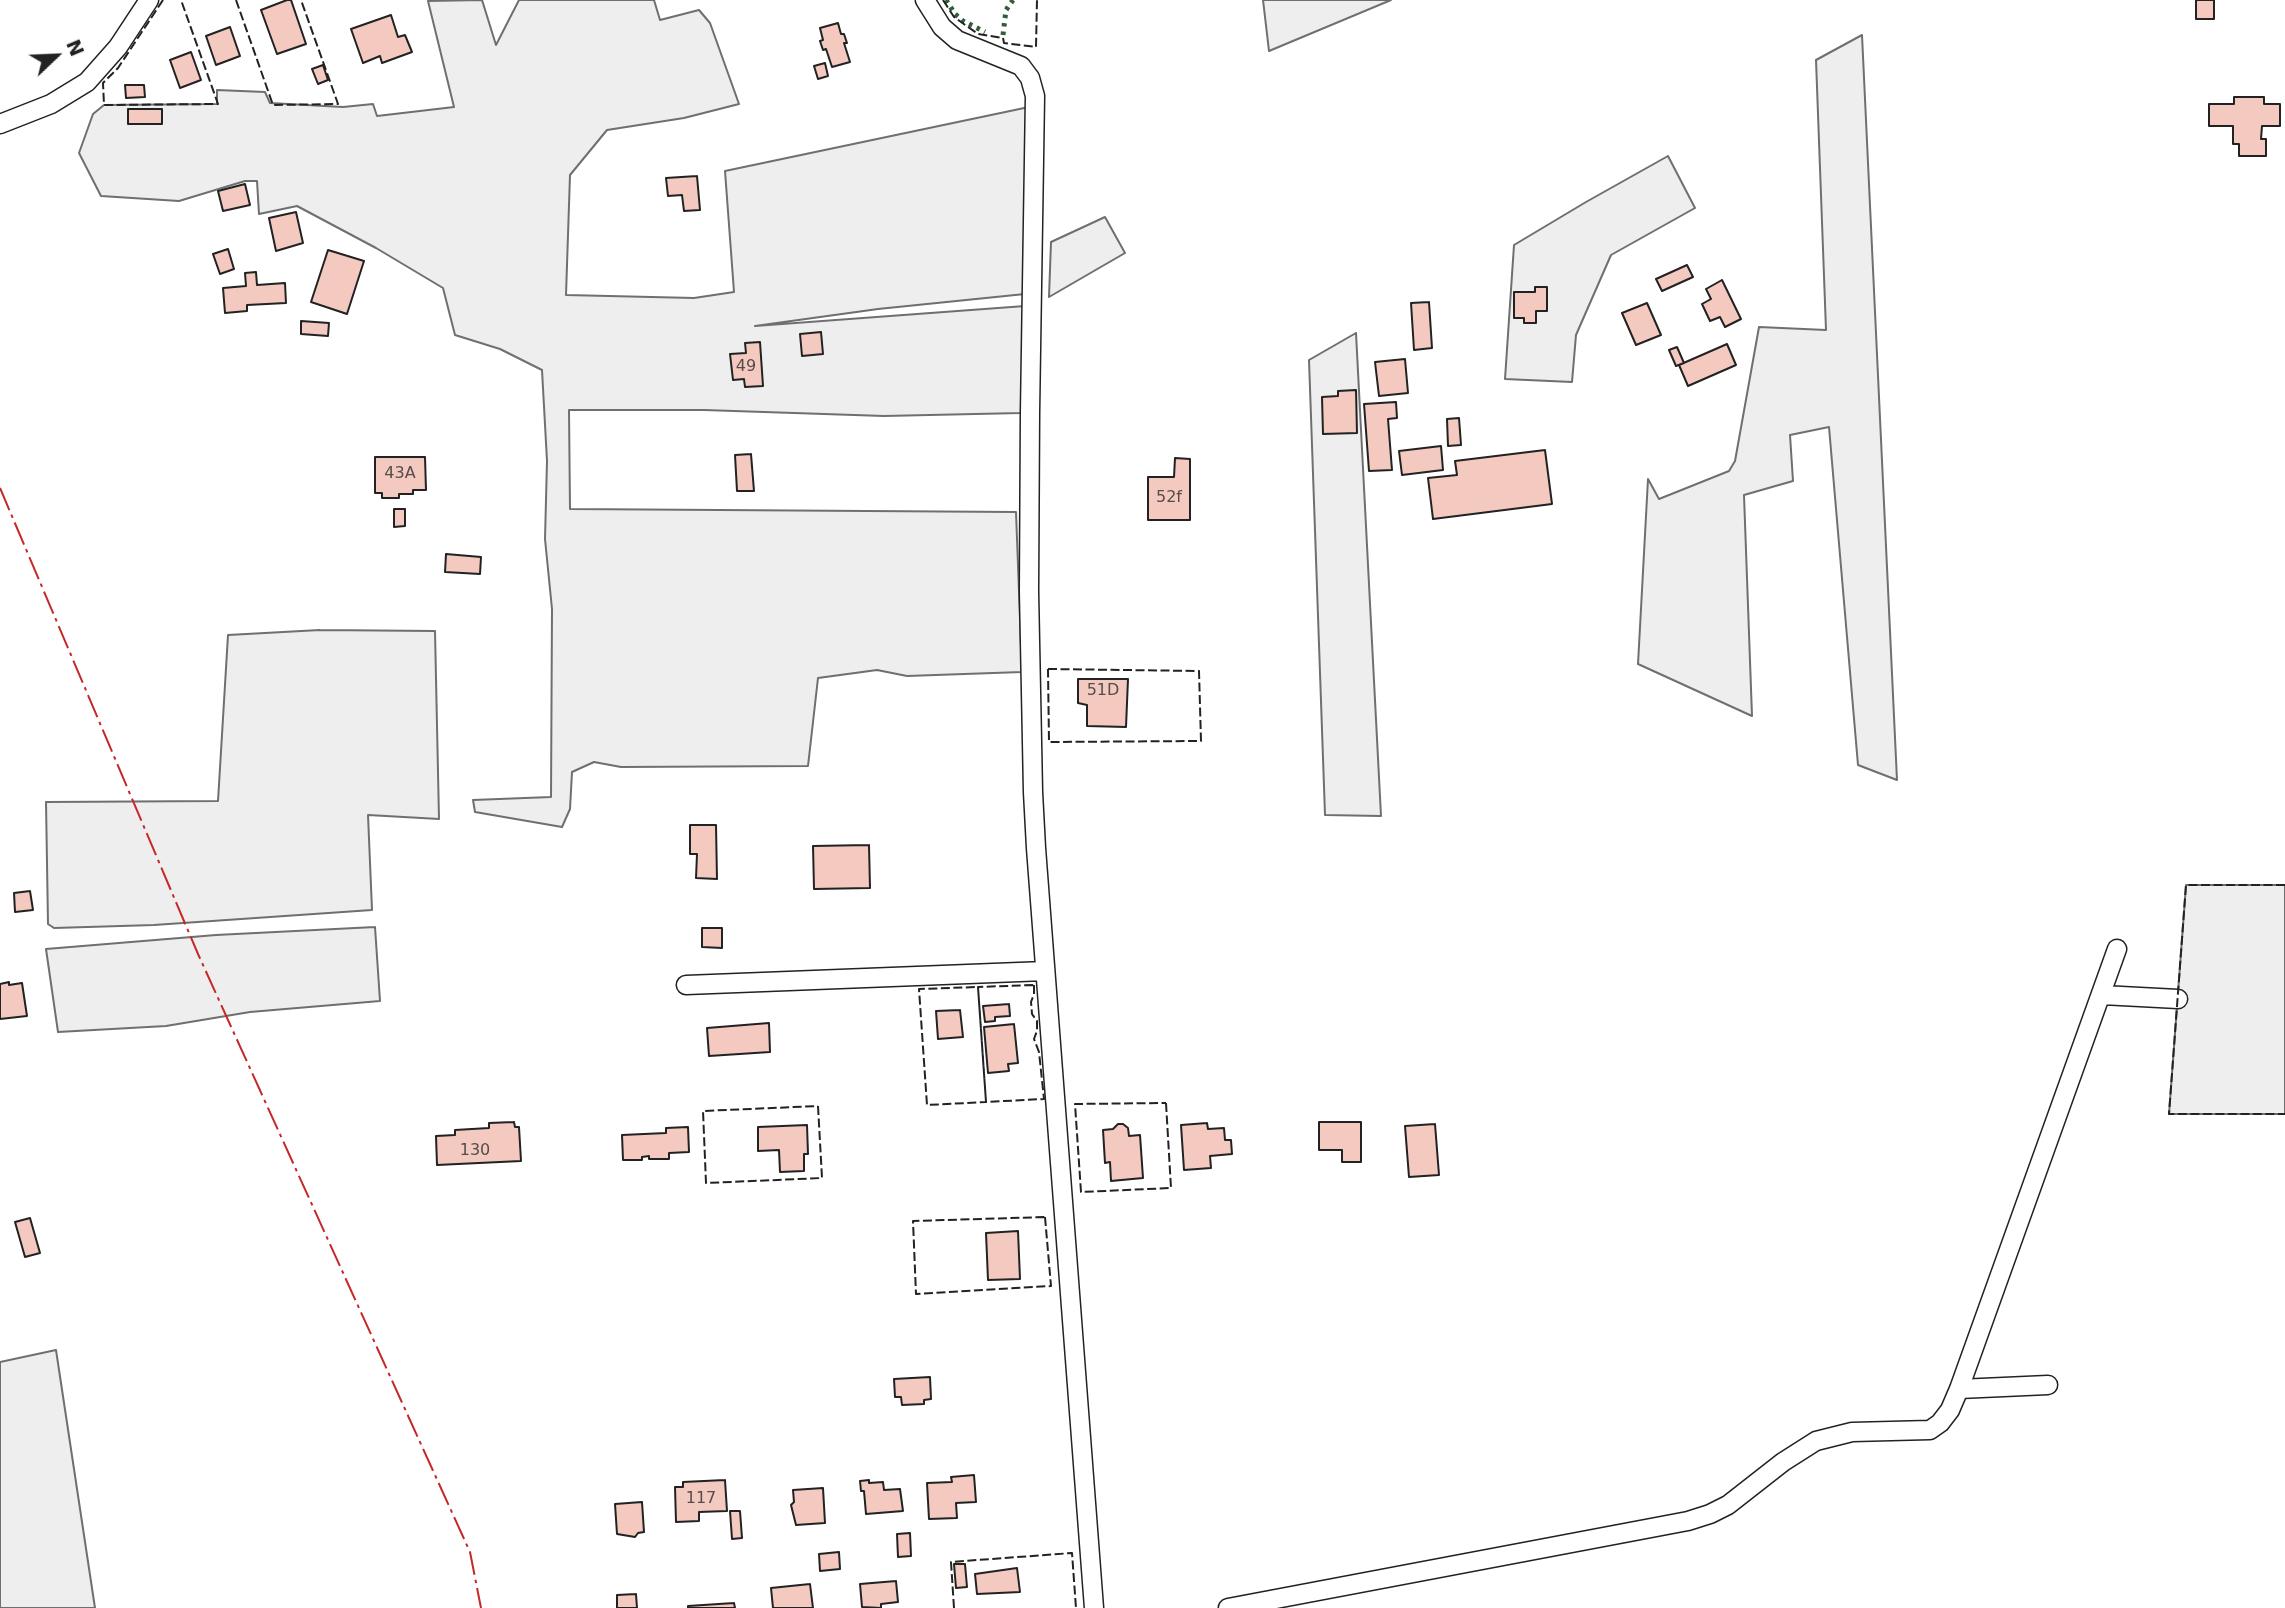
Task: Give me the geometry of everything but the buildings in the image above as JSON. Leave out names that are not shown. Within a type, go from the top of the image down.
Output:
[{"type":"street","points":[[0,124],[51,104],[87,82],[111,57],[149,0]]},
{"type":"street","points":[[925,0],[942,27],[957,40],[1021,65],[1031,79],[1035,96],[1029,591],[1034,820],[1094,1608]]},
{"type":"street","points":[[1228,1608],[1661,1526],[1710,1514],[1745,1493],[1783,1462],[1816,1441],[1852,1432],[1930,1430],[1940,1423],[1950,1410],[1959,1389],[2117,949]]},
{"type":"street","points":[[686,985],[1045,971]]},
{"type":"street","points":[[2102,995],[2178,999]]},
{"type":"street","points":[[1959,1389],[2048,1385]]},
{"type":"shaded area","points":[[482,0],[496,45],[519,0],[654,0],[660,20],[699,10],[710,23],[739,104],[684,118],[607,130],[570,175],[566,295],[694,298],[734,292],[725,171],[1029,107],[1025,294],[878,309],[755,326],[1025,306],[1021,413],[884,416],[704,410],[569,410],[570,509],[1016,512],[1022,672],[907,676],[877,670],[818,678],[808,766],[621,767],[594,762],[572,772],[570,809],[562,827],[475,812],[473,800],[551,797],[552,609],[545,539],[547,461],[542,370],[500,349],[455,335],[443,288],[376,248],[297,206],[259,214],[257,181],[245,181],[179,201],[101,196],[79,153],[93,114],[104,105],[217,104],[217,90],[265,92],[270,103],[343,107],[373,104],[377,116],[454,107],[428,1]]},
{"type":"shaded area","points":[[1263,0],[1391,0],[1269,51]]},
{"type":"shaded area","points":[[1862,35],[1897,780],[1858,765],[1829,427],[1790,435],[1793,481],[1744,495],[1752,716],[1638,664],[1648,479],[1659,499],[1729,471],[1735,461],[1759,327],[1826,330],[1816,60]]},
{"type":"shaded area","points":[[1668,156],[1695,208],[1611,255],[1576,335],[1572,382],[1505,379],[1514,245]]},
{"type":"shaded area","points":[[1105,217],[1125,253],[1049,297],[1051,242]]},
{"type":"shaded area","points":[[1356,333],[1381,816],[1325,815],[1309,360]]},
{"type":"shaded area","points":[[320,630],[435,631],[439,819],[368,815],[372,910],[154,925],[54,928],[48,924],[46,802],[218,801],[228,635]]},
{"type":"shaded area","points":[[2186,885],[2285,885],[2285,1114],[2169,1114]]},
{"type":"shaded area","points":[[375,927],[380,1001],[250,1012],[166,1026],[58,1032],[46,949],[216,935]]},
{"type":"shaded area","points":[[56,1350],[95,1608],[0,1608],[0,1362]]},
{"type":"hedge","points":[[946,0],[963,21],[985,32]]},
{"type":"hedge","points":[[1003,35],[1006,10],[1013,0]]},
{"type":"fence","points":[[163,0],[118,68],[103,83],[104,105],[218,104],[181,0]]},
{"type":"fence","points":[[236,0],[273,105],[338,104],[301,0]]},
{"type":"fence","points":[[943,0],[954,17],[978,34],[1003,38],[1004,43],[1036,47],[1037,0]]},
{"type":"fence","points":[[1048,669],[1199,671],[1201,741],[1049,742],[1048,669]]},
{"type":"fence","points":[[2285,885],[2186,885],[2169,1114],[2285,1114]]},
{"type":"fence","points":[[1034,985],[1031,1002],[1032,1014],[1037,1021],[1034,1039],[1039,1052],[1044,1099],[986,1102],[978,987],[1034,985]]},
{"type":"fence","points":[[978,987],[986,1102],[927,1105],[919,989],[978,987]]},
{"type":"fence","points":[[1166,1103],[1171,1188],[1081,1192],[1075,1104],[1166,1103]]},
{"type":"fence","points":[[818,1106],[822,1178],[706,1183],[703,1111],[818,1106]]},
{"type":"fence","points":[[1045,1217],[1051,1286],[916,1294],[913,1221],[1045,1217]]},
{"type":"fence","points":[[954,1608],[951,1562],[1072,1553],[1076,1608]]},
{"type":"power","points":[[0,488],[198,954],[470,1552],[481,1608]]}]
